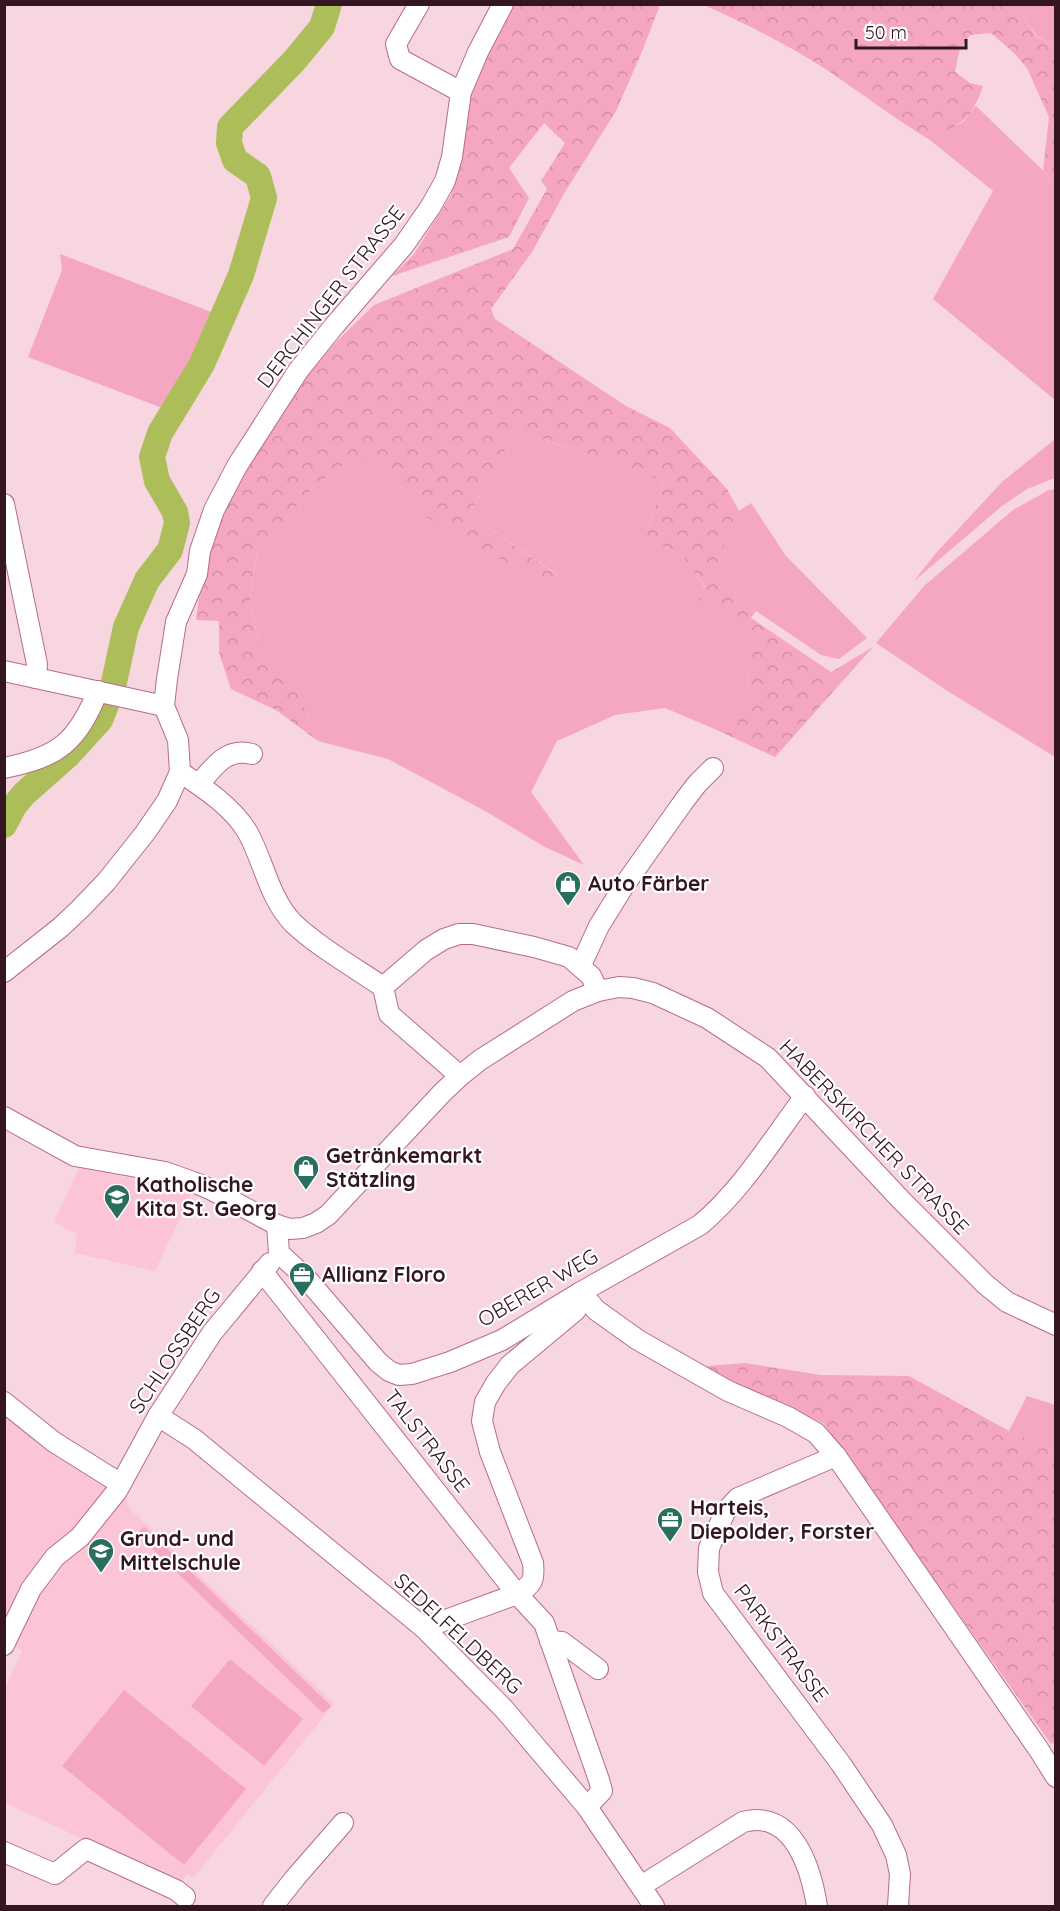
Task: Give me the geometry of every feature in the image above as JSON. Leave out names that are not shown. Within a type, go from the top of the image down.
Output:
[{"type":"street","points":[[418,4],[396,44],[400,59],[460,92]]},
{"type":"street","name":"DERCHINGER STRASSE","points":[[164,705],[176,622],[197,574],[200,551],[214,510],[237,466],[298,371],[404,245],[446,181],[452,157],[460,92],[503,4]]},
{"type":"street","points":[[4,504],[37,664],[36,678]]},
{"type":"street","points":[[4,671],[164,705],[178,740],[180,772],[167,801],[106,882],[61,927],[4,972]]},
{"type":"street","points":[[4,768],[44,757],[59,749],[71,740],[88,714],[106,693]]},
{"type":"street","points":[[199,784],[216,765],[231,754],[241,751],[252,754]]},
{"type":"street","points":[[580,965],[599,926],[626,884],[684,801],[713,768]]},
{"type":"street","points":[[180,772],[199,784],[234,814],[248,832],[277,902],[293,923],[383,987],[389,1014],[460,1076]]},
{"type":"street","points":[[383,987],[426,950],[444,939],[459,934],[479,935],[569,957],[591,976],[598,991]]},
{"type":"street","name":"HABERSKIRCHER STRASSE","points":[[303,1228],[328,1215],[460,1076],[480,1060],[573,1001],[598,991],[619,987],[633,988],[653,993],[707,1018],[768,1058],[902,1201],[985,1284],[1007,1302],[1056,1325]]},
{"type":"street","name":"OBERER WEG","points":[[279,1253],[306,1278],[378,1362],[389,1371],[399,1375],[412,1374],[450,1362],[502,1340],[581,1292],[700,1225],[717,1211],[735,1190],[805,1096]]},
{"type":"street","points":[[4,1117],[75,1156],[165,1172],[210,1189],[277,1226],[290,1229],[303,1228]]},
{"type":"street","points":[[277,1226],[279,1253]]},
{"type":"street","name":"SCHLOSSBERG","points":[[4,1646],[31,1589],[56,1557],[80,1537],[121,1484],[158,1416],[212,1333],[262,1271],[303,1228]]},
{"type":"street","name":"TALSTRASSE","points":[[262,1271],[517,1594],[544,1623],[602,1791],[587,1807]]},
{"type":"street","points":[[581,1292],[596,1310],[638,1340],[728,1391],[788,1417],[816,1433],[836,1456],[1056,1777]]},
{"type":"street","points":[[424,1628],[517,1594],[529,1587],[535,1576],[533,1563],[490,1452],[482,1421],[485,1402],[510,1365],[576,1310],[581,1292]]},
{"type":"street","points":[[4,1402],[54,1442],[121,1484]]},
{"type":"street","name":"SEDELFELDBERG","points":[[158,1416],[194,1439],[424,1628],[504,1709],[587,1807],[654,1906]]},
{"type":"street","name":"PARKSTRASSE","points":[[836,1456],[738,1498],[725,1512],[717,1528],[709,1548],[708,1572],[713,1593],[842,1764],[882,1825],[896,1855],[900,1874],[898,1906]]},
{"type":"street","points":[[550,1641],[562,1642],[598,1670]]},
{"type":"street","points":[[641,1886],[743,1822],[755,1819],[765,1820],[776,1824],[786,1832],[798,1847],[806,1863],[817,1906]]},
{"type":"street","points":[[273,1906],[343,1823]]},
{"type":"street","points":[[4,1852],[55,1874],[86,1849],[186,1896]]},
{"type":"shaded area","name":"Katholische Kita St. Georg","points":[[79,1168],[148,1181],[192,1193],[155,1271],[75,1253],[77,1234],[54,1222]]},
{"type":"shaded area","name":"Grund- und Mittelschule","points":[[4,1391],[113,1472],[130,1509],[334,1704],[194,1877],[187,1874],[180,1884],[5,1803],[5,1689],[22,1651],[5,1640]]},
{"type":"green space","points":[[515,5],[660,5],[616,111],[565,192],[532,252],[491,309],[495,319],[626,406],[670,428],[727,489],[739,511],[717,563],[726,585],[756,611],[751,618],[831,672],[873,647],[775,757],[717,730],[750,701],[747,666],[755,641],[699,599],[705,586],[690,569],[683,556],[645,539],[663,481],[517,430],[469,514],[560,577],[541,582],[459,537],[427,517],[429,508],[370,463],[346,463],[313,487],[257,554],[250,596],[259,647],[269,660],[292,676],[318,741],[276,710],[231,689],[219,652],[219,621],[196,620],[201,582],[216,523],[246,470],[305,378],[337,341],[374,305],[513,249],[547,189],[541,181],[565,143],[544,123],[509,168],[529,198],[509,237],[392,276],[414,254],[451,195],[463,133],[468,91]]},
{"type":"green space","points":[[704,5],[1015,5],[1036,36],[1055,47],[1055,182],[1043,170],[1049,117],[1027,68],[991,33],[970,35],[959,52],[955,72],[970,83],[983,86],[974,107],[958,125],[930,140],[800,53]]},
{"type":"green space","points":[[1012,5],[1055,5],[1055,47],[1037,36]]},
{"type":"green space","points":[[976,106],[1055,182],[1055,400],[933,299],[993,191],[930,140],[963,122]]},
{"type":"green space","points":[[60,254],[214,313],[165,409],[28,357],[62,270]]},
{"type":"green space","points":[[517,430],[663,481],[645,539],[683,556],[690,569],[705,587],[699,599],[755,641],[747,666],[750,701],[717,730],[665,708],[615,715],[557,741],[531,792],[584,865],[543,846],[487,812],[388,759],[318,741],[292,676],[269,660],[259,647],[250,596],[257,554],[313,487],[346,463],[370,463],[429,508],[559,576],[469,514]]},
{"type":"green space","points":[[1055,439],[1055,478],[1027,489],[1002,506],[914,581],[936,553],[1002,482]]},
{"type":"green space","points":[[1056,489],[1055,757],[946,690],[876,643],[924,586],[1013,510],[1049,490]]},
{"type":"green space","points":[[751,503],[786,556],[867,638],[839,659],[821,655],[756,611],[726,585],[716,563],[739,511]]},
{"type":"green space","points":[[745,1363],[821,1375],[909,1376],[1009,1431],[1055,1451],[1055,1742],[1051,1744],[823,1423],[696,1367]]},
{"type":"green space","points":[[1027,1396],[1055,1405],[1055,1451],[1009,1431]]},
{"type":"green space","points":[[144,1527],[331,1706],[323,1713],[137,1534]]},
{"type":"green space","points":[[230,1659],[303,1719],[264,1766],[191,1706]]},
{"type":"green space","points":[[124,1690],[246,1789],[184,1865],[62,1766]]},
{"type":"waterway","points":[[4,825],[14,806],[24,794],[68,755],[100,720],[113,687],[126,627],[147,580],[170,550],[177,523],[175,512],[157,481],[152,457],[160,433],[202,364],[241,275],[264,198],[258,176],[235,160],[229,143],[230,127],[294,61],[322,27],[329,4]]},
{"type":"place","name":"Auto Färber","points":[[568,907]]},
{"type":"place","name":"Getränkemarkt Stätzling","points":[[306,1191]]},
{"type":"place","name":"Katholische Kita St. Georg","points":[[117,1220]]},
{"type":"place","name":"Allianz Floro","points":[[302,1298]]},
{"type":"place","name":"Harteis, Diepolder, Forster","points":[[670,1543]]},
{"type":"place","name":"Grund- und Mittelschule","points":[[101,1574]]}]
